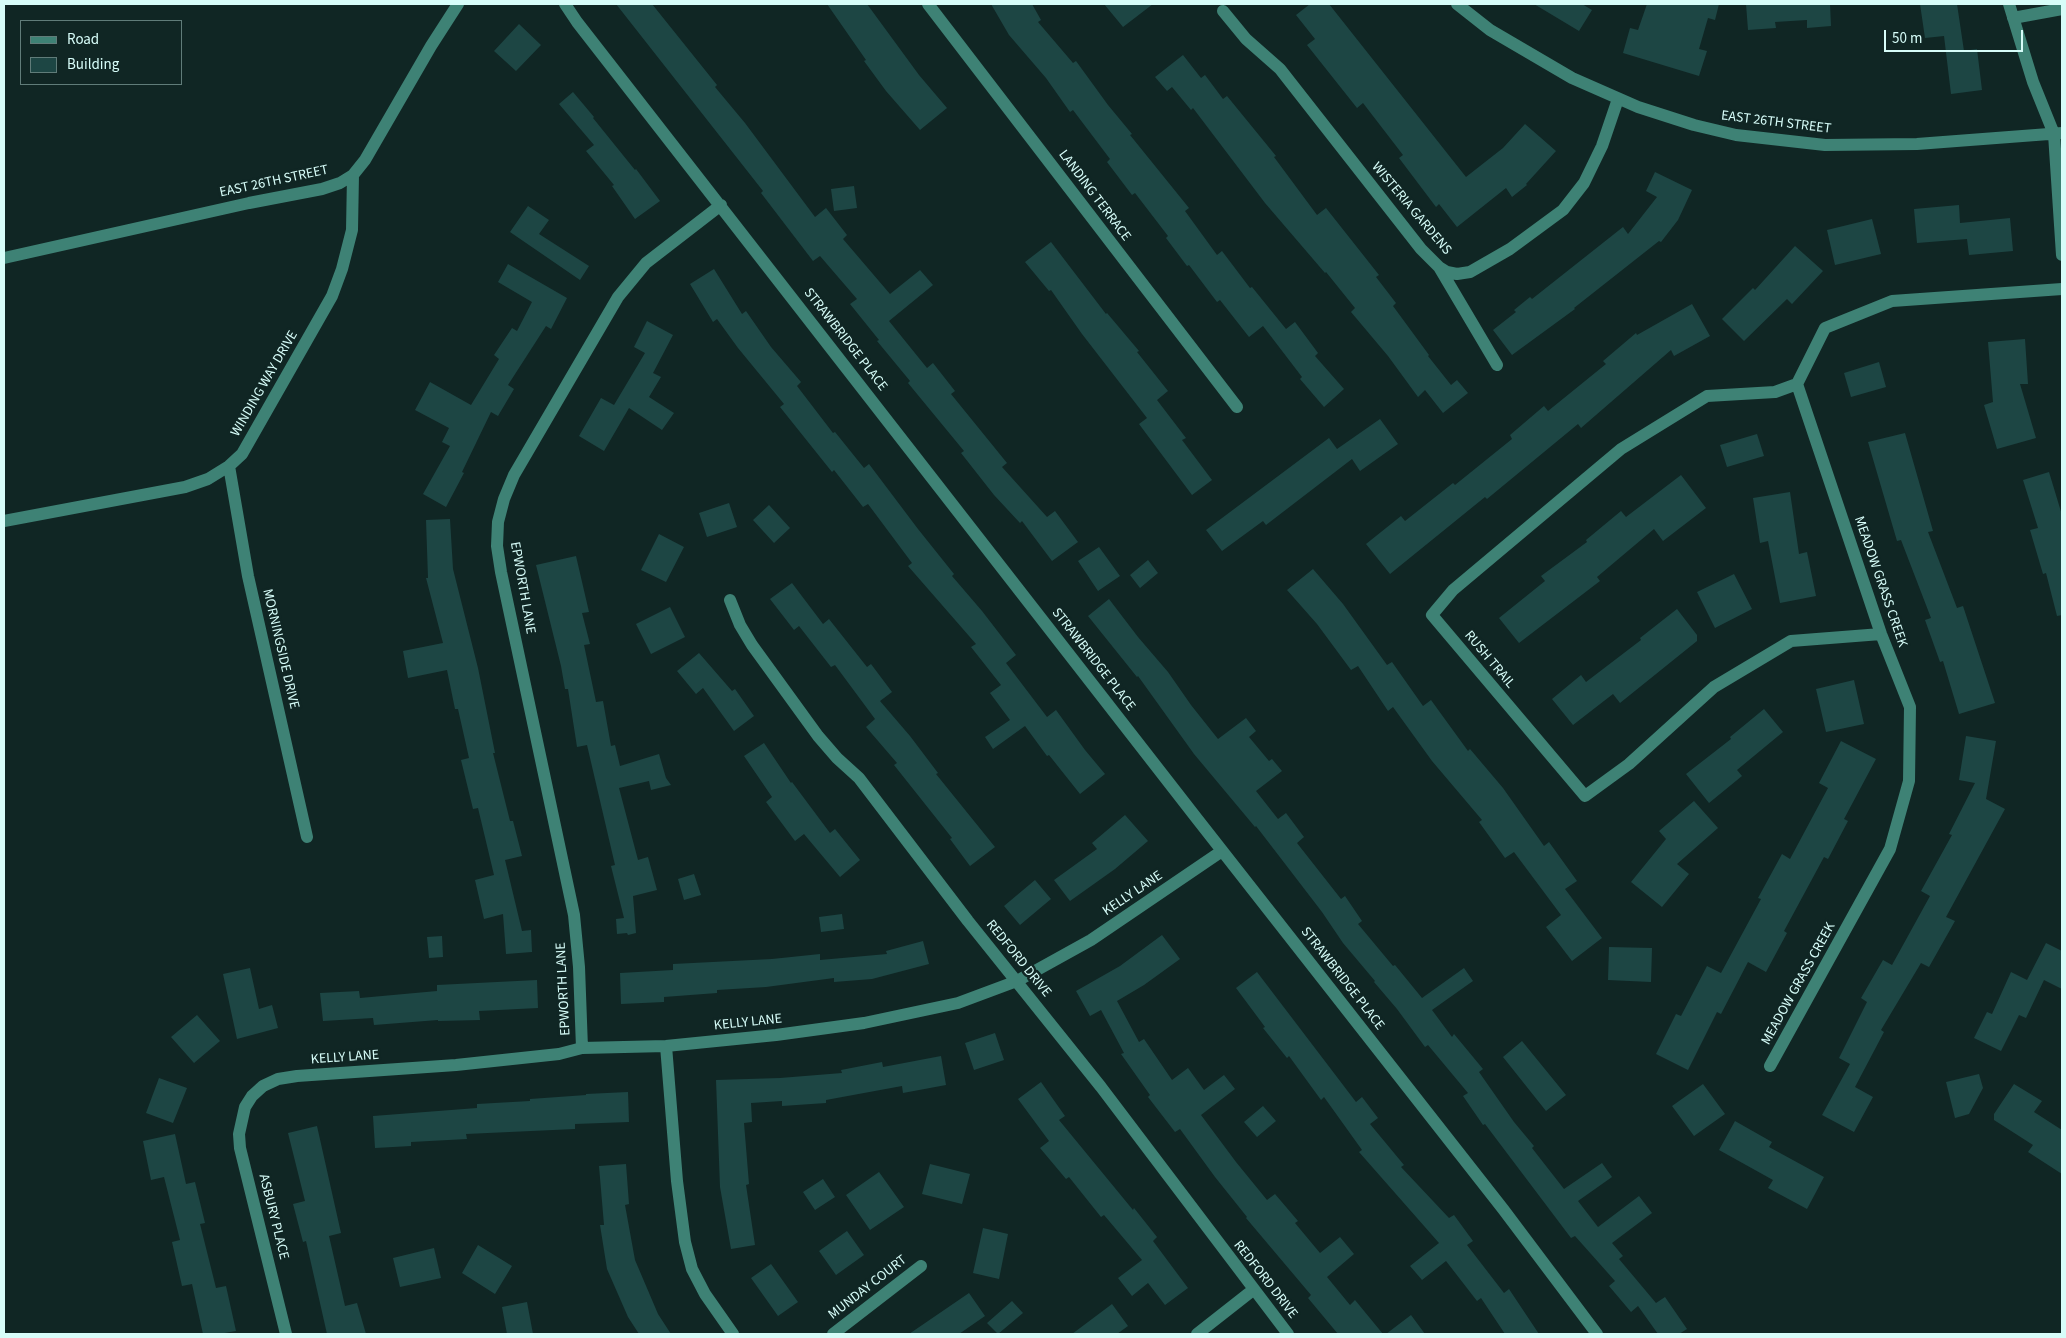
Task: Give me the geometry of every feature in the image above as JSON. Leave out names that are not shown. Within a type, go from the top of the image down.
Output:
[{"type":"street","name":"EAST 26TH STREET","points":[[4,258],[239,205],[322,189],[340,183],[353,175],[365,160],[430,46],[458,4]]},
{"type":"street","name":"STRAWBRIDGE PLACE","points":[[565,4],[577,22],[721,204],[1222,851],[1498,1203],[1597,1334]]},
{"type":"street","name":"LANDING TERRACE","points":[[928,4],[1237,407]]},
{"type":"street","name":"EAST 26TH STREET","points":[[1457,4],[1490,30],[1572,78],[1618,99],[1694,125],[1736,135],[1825,145],[1917,144],[2058,133]]},
{"type":"street","points":[[2009,4],[2033,82],[2058,133],[2062,255]]},
{"type":"street","points":[[2013,18],[2062,9]]},
{"type":"street","name":"WISTERIA GARDENS","points":[[1223,11],[1246,39],[1280,69],[1421,249],[1439,267],[1447,272],[1457,274],[1470,272],[1510,249],[1563,210],[1584,183],[1600,151],[1618,99]]},
{"type":"street","name":"WINDING WAY DRIVE","points":[[4,521],[185,488],[208,479],[229,466],[242,454],[332,296],[342,269],[352,230],[353,175]]},
{"type":"street","name":"EPWORTH LANE","points":[[582,1048],[579,967],[574,916],[501,572],[497,546],[498,522],[504,498],[514,475],[618,297],[646,263],[721,204]]},
{"type":"street","points":[[1439,267],[1497,365]]},
{"type":"street","points":[[1797,384],[1825,328],[1892,301],[2062,290]]},
{"type":"street","name":"MEADOW GRASS CREEK","points":[[1770,1066],[1890,849],[1909,781],[1910,707],[1881,634],[1797,384]]},
{"type":"street","name":"RUSH TRAIL","points":[[1797,384],[1775,392],[1707,396],[1621,449],[1453,590],[1432,615],[1585,796],[1629,764],[1714,687],[1791,641],[1881,634]]},
{"type":"street","name":"MORNINGSIDE DRIVE","points":[[229,466],[248,576],[307,837]]},
{"type":"street","name":"REDFORD DRIVE","points":[[730,600],[740,625],[752,645],[818,736],[837,758],[859,778],[968,921],[1106,1094],[1288,1334]]},
{"type":"street","name":"KELLY LANE","points":[[245,1106],[263,1086],[278,1079],[298,1076],[456,1065],[558,1054],[582,1048],[666,1046],[776,1035],[864,1023],[958,1003],[1017,981],[1091,940],[1222,851]]},
{"type":"street","points":[[666,1046],[677,1181],[685,1242],[692,1269],[705,1294],[733,1334]]},
{"type":"street","name":"ASBURY PLACE","points":[[245,1106],[240,1134],[240,1148],[286,1334]]},
{"type":"street","name":"MUNDAY COURT","points":[[833,1334],[921,1266]]},
{"type":"street","points":[[1197,1334],[1253,1290]]},
{"type":"building","points":[[616,4],[652,4],[717,85],[715,87],[745,123],[815,217],[826,208],[847,235],[843,239],[890,294],[920,270],[933,285],[889,321],[927,368],[933,363],[955,391],[951,394],[1007,463],[1002,467],[1047,517],[1055,511],[1078,542],[1052,561],[1022,521],[1020,523],[994,495],[961,453],[964,451],[908,383],[910,381],[850,304],[857,299],[820,256],[813,261],[761,193],[763,191]]},
{"type":"building","points":[[827,4],[867,4],[919,75],[947,108],[920,130],[886,91]]},
{"type":"building","points":[[991,4],[1032,4],[1041,20],[1038,22],[1073,63],[1076,61],[1132,134],[1130,135],[1189,208],[1185,211],[1217,255],[1222,251],[1250,288],[1252,287],[1286,329],[1295,322],[1318,353],[1315,356],[1344,389],[1324,407],[1300,379],[1302,377],[1263,326],[1249,337],[1220,300],[1217,302],[1189,265],[1187,266],[1166,238],[1168,236],[1135,193],[1132,195],[1107,162],[1110,159],[1073,110],[1070,112],[1046,78],[1009,35]]},
{"type":"building","points":[[1104,4],[1153,4],[1123,27]]},
{"type":"building","points":[[1310,4],[1329,4],[1466,177],[1503,148],[1525,124],[1556,151],[1527,185],[1512,197],[1506,188],[1457,227],[1439,204],[1436,207],[1399,158],[1403,155],[1363,103],[1357,108],[1307,45],[1315,39],[1296,15]]},
{"type":"building","points":[[1534,4],[1582,4],[1592,10],[1579,31]]},
{"type":"building","points":[[1647,4],[1719,4],[1715,20],[1708,18],[1699,49],[1707,51],[1699,76],[1623,53],[1630,28],[1638,30]]},
{"type":"building","points":[[1746,4],[1830,4],[1831,26],[1807,28],[1807,20],[1775,22],[1776,28],[1748,30]]},
{"type":"building","points":[[1920,4],[1957,4],[1964,51],[1977,49],[1982,90],[1951,94],[1944,36],[1925,38]]},
{"type":"building","points":[[519,24],[541,45],[516,71],[494,51]]},
{"type":"building","points":[[1183,55],[1201,78],[1205,75],[1223,99],[1227,96],[1276,156],[1274,157],[1317,215],[1326,208],[1379,275],[1376,277],[1396,303],[1393,306],[1428,356],[1451,385],[1457,380],[1468,393],[1443,413],[1425,390],[1418,397],[1388,356],[1351,312],[1355,308],[1265,203],[1193,108],[1191,110],[1172,87],[1167,91],[1155,77]]},
{"type":"building","points":[[573,92],[660,201],[635,219],[612,186],[614,185],[586,151],[594,145],[559,104]]},
{"type":"building","points":[[1655,172],[1692,190],[1678,220],[1661,242],[1659,241],[1575,309],[1512,355],[1493,330],[1516,312],[1514,310],[1530,297],[1532,299],[1623,227],[1628,234],[1657,197],[1646,191]]},
{"type":"building","points":[[854,186],[857,208],[834,211],[831,189]]},
{"type":"building","points":[[1959,205],[1960,223],[2010,218],[2013,251],[1969,255],[1967,239],[1917,243],[1914,209]]},
{"type":"building","points":[[528,206],[549,220],[539,234],[589,266],[580,280],[510,232]]},
{"type":"building","points":[[1872,219],[1881,254],[1835,265],[1827,230]]},
{"type":"building","points":[[1051,242],[1106,314],[1139,351],[1137,352],[1168,391],[1157,400],[1186,438],[1182,440],[1212,480],[1192,495],[1139,424],[1147,418],[1082,334],[1051,290],[1049,291],[1025,262]]},
{"type":"building","points":[[1795,246],[1823,271],[1792,304],[1787,299],[1744,341],[1722,319],[1753,288],[1755,290]]},
{"type":"building","points":[[508,264],[567,298],[551,329],[546,326],[508,385],[514,389],[498,416],[491,412],[462,472],[464,473],[446,507],[423,494],[450,446],[442,442],[449,428],[415,410],[430,382],[471,405],[499,359],[494,355],[512,328],[517,331],[532,302],[498,282]]},
{"type":"building","points":[[714,269],[742,314],[746,311],[771,347],[801,382],[797,386],[833,433],[835,432],[864,468],[869,464],[954,574],[952,576],[1016,655],[1006,663],[1047,717],[1056,710],[1105,774],[1080,794],[1049,755],[1047,756],[1025,726],[993,749],[985,737],[1010,720],[990,693],[1001,685],[971,647],[976,644],[908,566],[912,563],[868,504],[863,507],[834,470],[832,472],[780,407],[784,404],[717,319],[713,322],[690,284]]},
{"type":"building","points":[[1692,304],[1710,336],[1674,356],[1671,350],[1581,428],[1578,424],[1487,499],[1485,497],[1390,574],[1366,544],[1401,516],[1405,521],[1453,483],[1455,485],[1512,439],[1510,435],[1544,406],[1548,411],[1606,364],[1603,361],[1636,333],[1637,335]]},
{"type":"building","points":[[647,321],[673,335],[653,373],[661,377],[649,397],[674,413],[662,430],[629,408],[604,451],[579,436],[601,398],[614,405],[645,353],[634,347]]},
{"type":"building","points":[[2025,339],[2028,384],[2020,384],[2036,438],[1997,449],[1984,405],[1993,402],[1988,342]]},
{"type":"building","points":[[1879,362],[1886,387],[1851,397],[1844,373]]},
{"type":"building","points":[[1380,419],[1398,444],[1360,471],[1352,459],[1266,525],[1263,521],[1222,551],[1206,530],[1329,438],[1337,449]]},
{"type":"building","points":[[1905,433],[1933,531],[1928,532],[1957,608],[1963,606],[1995,703],[1959,714],[1943,661],[1940,662],[1925,620],[1931,618],[1901,540],[1897,541],[1868,442]]},
{"type":"building","points":[[1757,434],[1764,456],[1727,467],[1720,445]]},
{"type":"building","points":[[2049,472],[2062,515],[2062,615],[2057,616],[2046,573],[2043,574],[2030,530],[2038,528],[2023,480]]},
{"type":"building","points":[[1681,475],[1706,508],[1663,541],[1654,529],[1597,577],[1600,581],[1519,643],[1499,618],[1545,581],[1541,576],[1587,542],[1586,540],[1621,511],[1626,517]]},
{"type":"building","points":[[1790,492],[1799,554],[1807,552],[1816,596],[1780,603],[1768,541],[1760,543],[1753,498]]},
{"type":"building","points":[[729,503],[737,527],[707,537],[699,513]]},
{"type":"building","points":[[769,505],[790,528],[774,543],[753,520]]},
{"type":"building","points":[[450,519],[453,569],[478,668],[495,753],[493,753],[510,821],[513,821],[522,856],[505,860],[522,931],[531,930],[532,952],[506,954],[503,914],[484,919],[475,880],[494,875],[478,808],[473,809],[461,760],[469,758],[458,709],[455,709],[447,670],[408,678],[403,651],[443,643],[426,578],[428,578],[426,520]]},
{"type":"building","points":[[659,534],[684,547],[666,582],[641,570]]},
{"type":"building","points":[[1099,547],[1120,576],[1098,591],[1078,561]]},
{"type":"building","points":[[576,556],[589,612],[582,613],[590,644],[584,645],[596,702],[603,701],[611,746],[615,745],[620,766],[659,754],[666,778],[671,785],[651,790],[649,781],[619,788],[638,860],[648,857],[657,890],[633,896],[636,933],[628,935],[627,933],[617,934],[616,919],[624,918],[611,866],[615,865],[587,745],[577,747],[568,689],[565,689],[536,565]]},
{"type":"building","points":[[1148,560],[1158,573],[1140,588],[1130,575]]},
{"type":"building","points":[[1313,569],[1343,604],[1387,665],[1392,662],[1423,706],[1431,700],[1468,751],[1470,749],[1503,788],[1544,846],[1549,842],[1577,881],[1565,889],[1602,938],[1572,961],[1546,927],[1561,915],[1514,852],[1505,858],[1479,822],[1482,820],[1432,761],[1393,707],[1388,711],[1358,666],[1351,670],[1317,624],[1287,590]]},
{"type":"building","points":[[1734,574],[1752,609],[1715,628],[1697,592]]},
{"type":"building","points":[[792,583],[823,624],[829,619],[867,667],[871,664],[892,692],[880,701],[910,736],[938,773],[936,774],[995,847],[970,866],[950,839],[952,838],[894,765],[897,763],[866,727],[875,719],[835,665],[831,667],[799,626],[794,630],[770,599]]},
{"type":"building","points":[[1109,599],[1168,672],[1218,739],[1246,718],[1256,731],[1249,737],[1269,761],[1272,759],[1282,771],[1256,791],[1278,819],[1286,813],[1304,837],[1297,843],[1341,899],[1345,896],[1362,921],[1358,924],[1422,998],[1464,968],[1473,981],[1432,1010],[1452,1037],[1454,1034],[1483,1069],[1479,1072],[1514,1122],[1534,1146],[1532,1148],[1564,1189],[1602,1163],[1612,1177],[1578,1201],[1598,1227],[1639,1196],[1652,1213],[1612,1243],[1623,1256],[1619,1259],[1656,1303],[1665,1297],[1687,1329],[1679,1334],[1658,1334],[1638,1306],[1631,1312],[1609,1286],[1615,1281],[1575,1236],[1571,1238],[1485,1124],[1483,1125],[1463,1096],[1468,1093],[1428,1045],[1425,1047],[1375,981],[1343,943],[1322,912],[1256,826],[1194,754],[1138,676],[1088,616]]},
{"type":"building","points":[[670,607],[685,637],[651,654],[636,624]]},
{"type":"building","points":[[1677,609],[1697,635],[1697,641],[1620,703],[1613,694],[1573,725],[1552,699],[1581,675],[1586,682],[1641,640],[1640,638]]},
{"type":"building","points":[[699,653],[732,691],[735,689],[754,716],[734,731],[703,688],[696,694],[677,671]]},
{"type":"building","points":[[1854,680],[1864,724],[1826,732],[1816,689]]},
{"type":"building","points":[[1764,709],[1783,732],[1737,770],[1742,776],[1709,803],[1686,774],[1731,739],[1730,737]]},
{"type":"building","points":[[1966,736],[1996,741],[1986,799],[2005,809],[1946,917],[1955,921],[1929,967],[1921,963],[1881,1030],[1884,1032],[1855,1087],[1873,1097],[1854,1132],[1822,1115],[1850,1064],[1839,1058],[1867,1002],[1861,998],[1883,960],[1892,965],[1930,896],[1921,891],[1952,835],[1949,834],[1975,783],[1959,780]]},
{"type":"building","points":[[1841,741],[1876,759],[1844,819],[1848,821],[1828,859],[1824,857],[1784,931],[1787,933],[1766,972],[1748,962],[1721,1014],[1717,1012],[1688,1070],[1656,1054],[1676,1014],[1681,1016],[1707,966],[1721,973],[1761,899],[1758,898],[1782,854],[1790,859],[1828,788],[1819,783]]},
{"type":"building","points":[[764,743],[791,783],[830,833],[835,829],[860,860],[840,877],[804,834],[795,841],[766,802],[772,797],[744,756]]},
{"type":"building","points":[[1694,801],[1718,828],[1677,864],[1689,874],[1662,907],[1631,882],[1666,839],[1659,831]]},
{"type":"building","points":[[1125,815],[1148,841],[1115,869],[1070,901],[1054,880],[1097,849],[1092,843]]},
{"type":"building","points":[[694,874],[701,895],[684,900],[678,879]]},
{"type":"building","points":[[1035,880],[1051,899],[1020,925],[1004,906]]},
{"type":"building","points":[[842,914],[844,929],[821,932],[819,917]]},
{"type":"building","points":[[1162,935],[1180,959],[1144,985],[1117,1001],[1139,1042],[1144,1039],[1172,1080],[1188,1068],[1204,1090],[1224,1075],[1235,1089],[1201,1115],[1267,1200],[1275,1194],[1298,1221],[1295,1223],[1320,1253],[1340,1237],[1354,1254],[1327,1277],[1350,1305],[1355,1300],[1383,1334],[1338,1334],[1308,1298],[1311,1295],[1246,1218],[1180,1129],[1175,1132],[1148,1097],[1150,1095],[1121,1054],[1124,1053],[1101,1010],[1090,1016],[1076,991],[1120,966]]},
{"type":"building","points":[[442,936],[443,957],[429,958],[427,937]]},
{"type":"building","points":[[923,941],[929,964],[872,979],[834,982],[834,978],[766,987],[717,990],[717,993],[664,997],[664,1002],[621,1004],[620,973],[673,970],[673,964],[772,959],[820,954],[820,960],[887,954],[886,951]]},
{"type":"building","points":[[2046,943],[2062,951],[2062,989],[2044,980],[2026,1018],[2019,1015],[2001,1051],[1974,1038],[1987,1012],[1992,1014],[2011,972],[2027,980]]},
{"type":"building","points":[[1609,947],[1652,948],[1651,982],[1608,980]]},
{"type":"building","points":[[250,968],[259,1009],[272,1005],[278,1028],[237,1039],[223,974]]},
{"type":"building","points":[[1257,972],[1356,1102],[1362,1097],[1378,1118],[1370,1124],[1404,1165],[1401,1167],[1449,1218],[1454,1215],[1473,1241],[1467,1245],[1504,1293],[1509,1289],[1539,1334],[1505,1334],[1481,1298],[1477,1301],[1446,1261],[1422,1280],[1410,1266],[1439,1243],[1359,1152],[1362,1150],[1324,1097],[1321,1100],[1289,1056],[1287,1058],[1263,1028],[1265,1027],[1236,988]]},
{"type":"building","points":[[537,980],[538,1008],[479,1011],[480,1020],[438,1020],[374,1025],[373,1018],[323,1021],[320,993],[359,991],[360,998],[437,991],[437,985]]},
{"type":"building","points":[[197,1015],[220,1041],[194,1063],[171,1037]]},
{"type":"building","points":[[995,1033],[1004,1060],[974,1070],[965,1043]]},
{"type":"building","points":[[1522,1041],[1566,1095],[1546,1111],[1503,1057]]},
{"type":"building","points":[[941,1056],[946,1085],[903,1093],[902,1086],[826,1100],[826,1103],[782,1106],[782,1101],[751,1103],[752,1122],[744,1123],[749,1184],[746,1185],[755,1245],[731,1249],[720,1187],[716,1080],[780,1078],[842,1073],[841,1070],[882,1062],[883,1067]]},
{"type":"building","points":[[1979,1074],[1983,1088],[1969,1114],[1955,1118],[1946,1082]]},
{"type":"building","points":[[159,1078],[187,1088],[173,1123],[146,1113]]},
{"type":"building","points":[[1041,1082],[1065,1116],[1059,1120],[1157,1237],[1153,1241],[1188,1288],[1165,1305],[1148,1283],[1132,1296],[1118,1278],[1142,1260],[1104,1215],[1101,1217],[1069,1177],[1066,1179],[1040,1148],[1049,1141],[1018,1099]]},
{"type":"building","points":[[1703,1084],[1725,1114],[1694,1136],[1672,1106]]},
{"type":"building","points":[[2014,1084],[2042,1101],[2034,1112],[2062,1130],[2062,1174],[2028,1152],[2033,1145],[1994,1120],[1994,1114]]},
{"type":"building","points":[[628,1092],[629,1122],[575,1124],[575,1129],[466,1134],[467,1139],[411,1142],[411,1146],[375,1148],[373,1116],[477,1108],[477,1104],[530,1101],[530,1099]]},
{"type":"building","points":[[1263,1106],[1276,1121],[1257,1137],[1244,1122]]},
{"type":"building","points":[[1735,1121],[1772,1142],[1769,1147],[1824,1177],[1807,1209],[1768,1188],[1773,1180],[1719,1150]]},
{"type":"building","points":[[317,1126],[341,1233],[329,1236],[345,1306],[357,1303],[366,1334],[327,1334],[306,1241],[303,1242],[293,1204],[305,1201],[288,1133]]},
{"type":"building","points":[[175,1134],[186,1184],[195,1182],[205,1223],[200,1224],[216,1288],[226,1286],[236,1331],[203,1334],[192,1284],[182,1286],[172,1242],[180,1240],[164,1177],[151,1180],[143,1141]]},
{"type":"building","points":[[626,1164],[629,1204],[625,1205],[635,1260],[658,1314],[671,1334],[639,1334],[628,1317],[607,1269],[600,1225],[604,1225],[599,1166]]},
{"type":"building","points":[[930,1164],[970,1174],[962,1204],[922,1194]]},
{"type":"building","points":[[879,1172],[904,1207],[870,1230],[846,1195]]},
{"type":"building","points":[[823,1179],[835,1197],[815,1210],[803,1192]]},
{"type":"building","points":[[983,1228],[1008,1234],[999,1279],[973,1273]]},
{"type":"building","points":[[847,1231],[864,1255],[836,1275],[819,1251]]},
{"type":"building","points":[[478,1245],[512,1266],[495,1294],[462,1273]]},
{"type":"building","points":[[434,1248],[441,1278],[400,1287],[393,1258]]},
{"type":"building","points":[[771,1264],[798,1302],[778,1316],[751,1278]]},
{"type":"building","points":[[969,1293],[985,1316],[959,1334],[909,1334]]},
{"type":"building","points":[[1012,1301],[1023,1313],[998,1334],[987,1323]]},
{"type":"building","points":[[527,1302],[533,1334],[507,1334],[502,1307]]},
{"type":"building","points":[[1112,1304],[1128,1326],[1117,1334],[1072,1334]]},
{"type":"building","points":[[1411,1315],[1425,1334],[1386,1334]]}]
